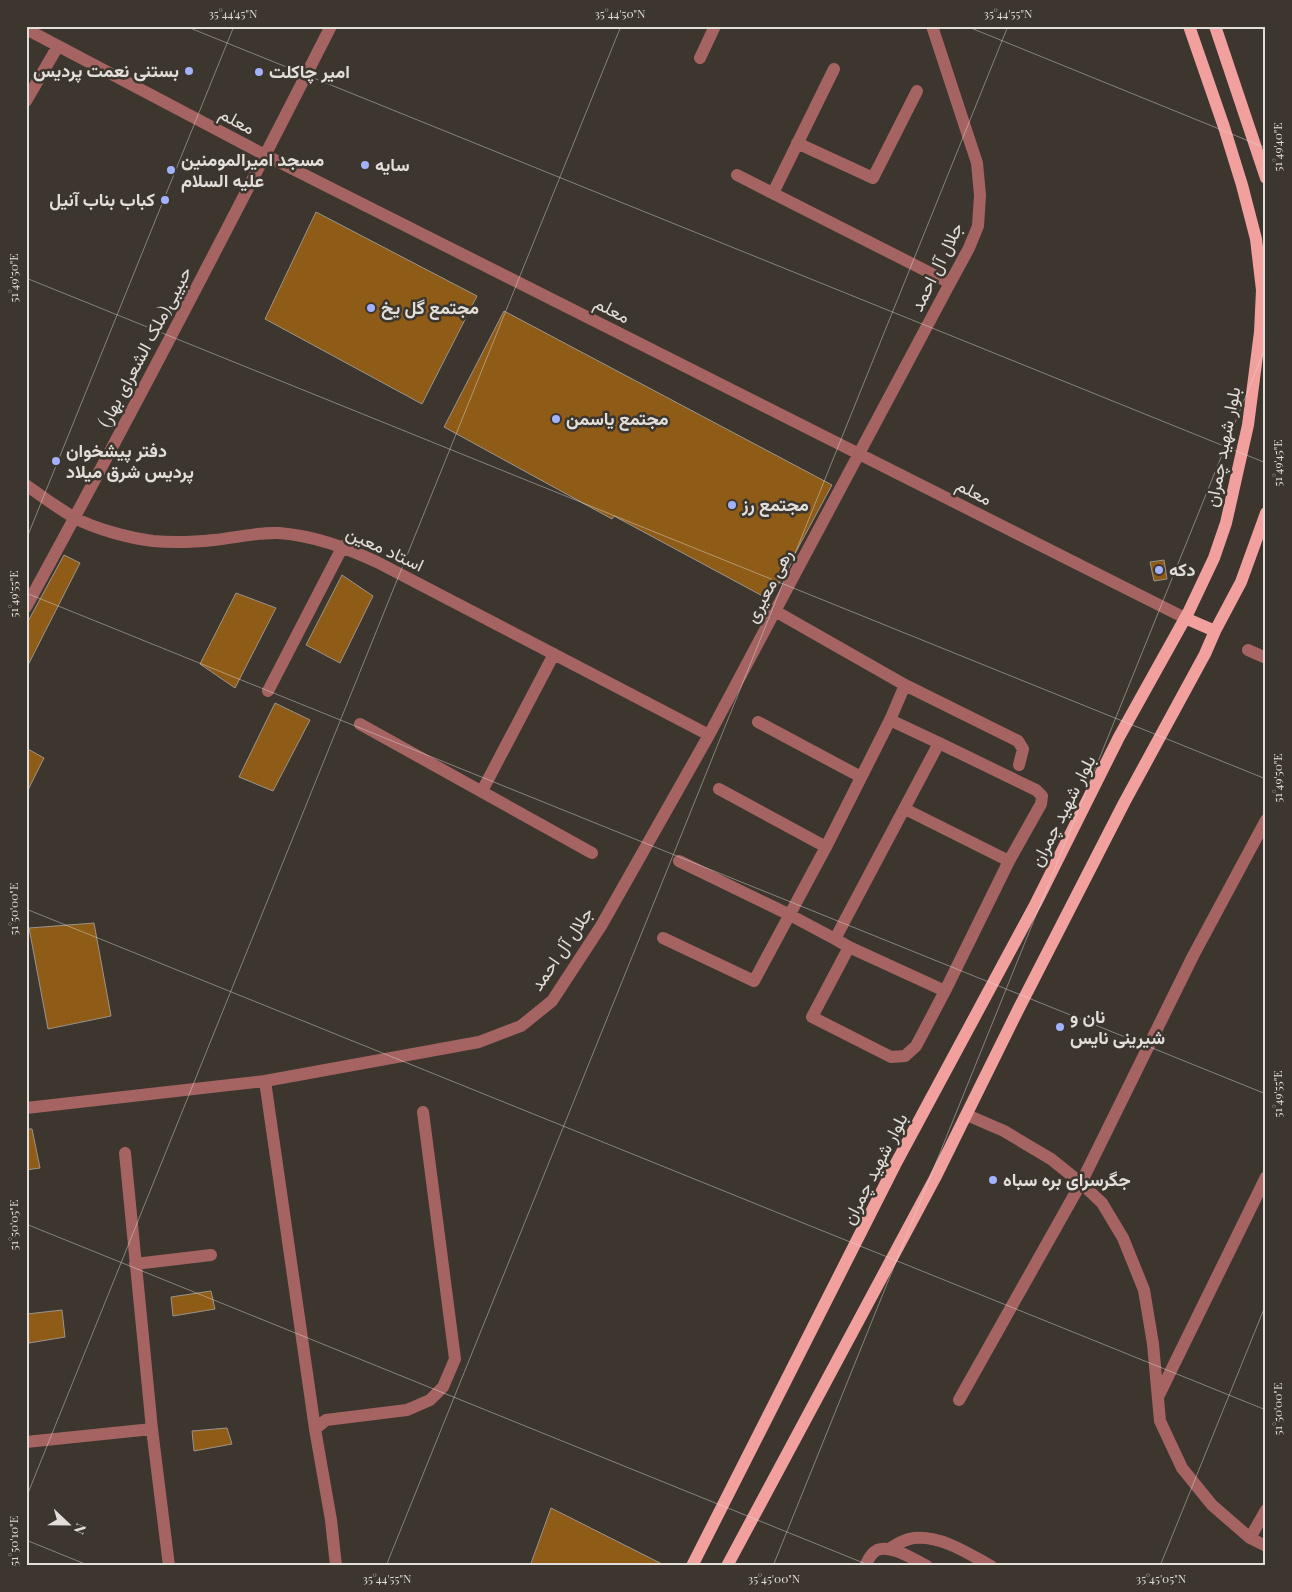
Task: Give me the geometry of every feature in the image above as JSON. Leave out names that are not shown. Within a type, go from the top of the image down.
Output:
[{"type":"main road","name":"بلوار شهید چمران","points":[[692,1566],[895,1165],[1036,903],[1119,737],[1185,618],[1214,558],[1226,523],[1248,426],[1260,332],[1262,290],[1256,239],[1242,185],[1189,26]]},
{"type":"main road","points":[[1215,26],[1266,178]]},
{"type":"main road","points":[[727,1566],[967,1115],[1124,803],[1205,654],[1241,582],[1266,513]]},
{"type":"main road","points":[[1185,618],[1215,631]]},
{"type":"street","name":"حبیبی(ملک الشعرای بهار)","points":[[26,607],[75,518],[331,26]]},
{"type":"street","points":[[700,58],[715,26]]},
{"type":"street","name":"جلال آل احمد","points":[[860,454],[969,248],[978,226],[980,195],[977,163],[932,26]]},
{"type":"street","name":"معلم","points":[[26,29],[265,156],[1185,618]]},
{"type":"street","points":[[26,101],[58,46]]},
{"type":"street","points":[[773,193],[834,69]]},
{"type":"street","points":[[797,143],[873,178],[916,91]]},
{"type":"street","points":[[737,175],[950,284]]},
{"type":"street","name":"رهی معیری","points":[[709,734],[860,454]]},
{"type":"street","name":"استاد معین","points":[[26,484],[49,502],[75,518],[112,532],[154,541],[214,540],[245,535],[278,533],[307,537],[343,546],[709,734]]},
{"type":"street","points":[[268,691],[343,546]]},
{"type":"street","points":[[775,611],[905,685],[1018,741],[1023,749],[1019,765]]},
{"type":"street","points":[[1248,650],[1266,658]]},
{"type":"street","points":[[482,791],[554,654]]},
{"type":"street","points":[[663,938],[754,981],[826,847],[890,720],[905,685]]},
{"type":"street","points":[[849,947],[812,1017],[891,1057],[905,1056],[916,1046],[1009,861],[1041,804],[1042,796],[1036,790],[890,720]]},
{"type":"street","points":[[758,722],[861,777]]},
{"type":"street","points":[[360,724],[592,853]]},
{"type":"street","name":"جلال آل احمد","points":[[26,1108],[265,1081],[479,1042],[522,1026],[552,1001],[601,926],[709,734]]},
{"type":"street","points":[[835,939],[939,743]]},
{"type":"street","points":[[719,789],[826,847]]},
{"type":"street","points":[[905,808],[1009,861]]},
{"type":"street","points":[[959,1400],[1081,1183],[1193,956],[1266,820]]},
{"type":"street","points":[[679,861],[790,915],[849,947],[945,991]]},
{"type":"street","points":[[265,1081],[315,1428],[331,1520],[336,1566]]},
{"type":"street","points":[[315,1428],[326,1420],[407,1410],[430,1400],[443,1387],[455,1359],[423,1112]]},
{"type":"street","points":[[967,1115],[1004,1131],[1050,1159],[1081,1183],[1102,1203],[1123,1238],[1144,1290],[1153,1344],[1160,1421],[1182,1468],[1212,1505],[1250,1538],[1266,1546]]},
{"type":"street","points":[[125,1153],[152,1429],[169,1566]]},
{"type":"street","points":[[1158,1397],[1266,1177]]},
{"type":"street","points":[[136,1264],[211,1255]]},
{"type":"street","points":[[26,1442],[152,1429]]},
{"type":"street","points":[[1250,1538],[1266,1510]]},
{"type":"street","points":[[889,1549],[902,1541],[914,1538],[930,1538],[954,1547],[991,1566]]},
{"type":"street","points":[[865,1566],[872,1554],[878,1549],[889,1549],[901,1553],[927,1566]]},
{"type":"building","name":"مجتمع گل یخ","points":[[316,212],[477,296],[422,404],[265,319]]},
{"type":"building","points":[[504,311],[832,485],[770,600],[614,516],[612,519],[444,427]]},
{"type":"building","points":[[64,555],[80,563],[26,669],[26,625]]},
{"type":"building","name":"دکه","points":[[1164,560],[1167,579],[1154,581],[1150,562]]},
{"type":"building","points":[[342,575],[373,596],[340,663],[306,645]]},
{"type":"building","points":[[236,593],[276,608],[235,688],[200,664]]},
{"type":"building","points":[[275,703],[310,720],[273,791],[239,777]]},
{"type":"building","points":[[26,748],[44,758],[26,794]]},
{"type":"building","points":[[94,923],[111,1016],[48,1029],[29,928]]},
{"type":"building","points":[[26,1129],[32,1129],[40,1168],[26,1170]]},
{"type":"building","points":[[211,1291],[215,1309],[173,1316],[171,1297]]},
{"type":"building","points":[[62,1310],[65,1337],[29,1343],[27,1314]]},
{"type":"building","points":[[227,1428],[232,1444],[194,1451],[192,1431]]},
{"type":"building","points":[[551,1508],[666,1566],[530,1566]]},
{"type":"place","name":"بستنی نعمت پردیس","points":[[189,71]]},
{"type":"place","name":"امیر چاکلت","points":[[259,72]]},
{"type":"place","name":"سایه","points":[[365,165]]},
{"type":"place","name":"مسجد امیرالمومنین علیه السلام","points":[[171,170]]},
{"type":"place","name":"کباب بناب آنیل","points":[[165,200]]},
{"type":"place","name":"مجتمع گل یخ","points":[[371,308]]},
{"type":"place","name":"مجتمع یاسمن","points":[[556,419]]},
{"type":"place","name":"دفتر پیشخوان پردیس شرق میلاد","points":[[56,461]]},
{"type":"place","name":"مجتمع رز","points":[[732,505]]},
{"type":"place","name":"دکه","points":[[1159,570]]},
{"type":"place","name":"نان و شیرینی نایس","points":[[1060,1027]]},
{"type":"place","name":"جگرسرای بره سباه","points":[[993,1180]]}]
